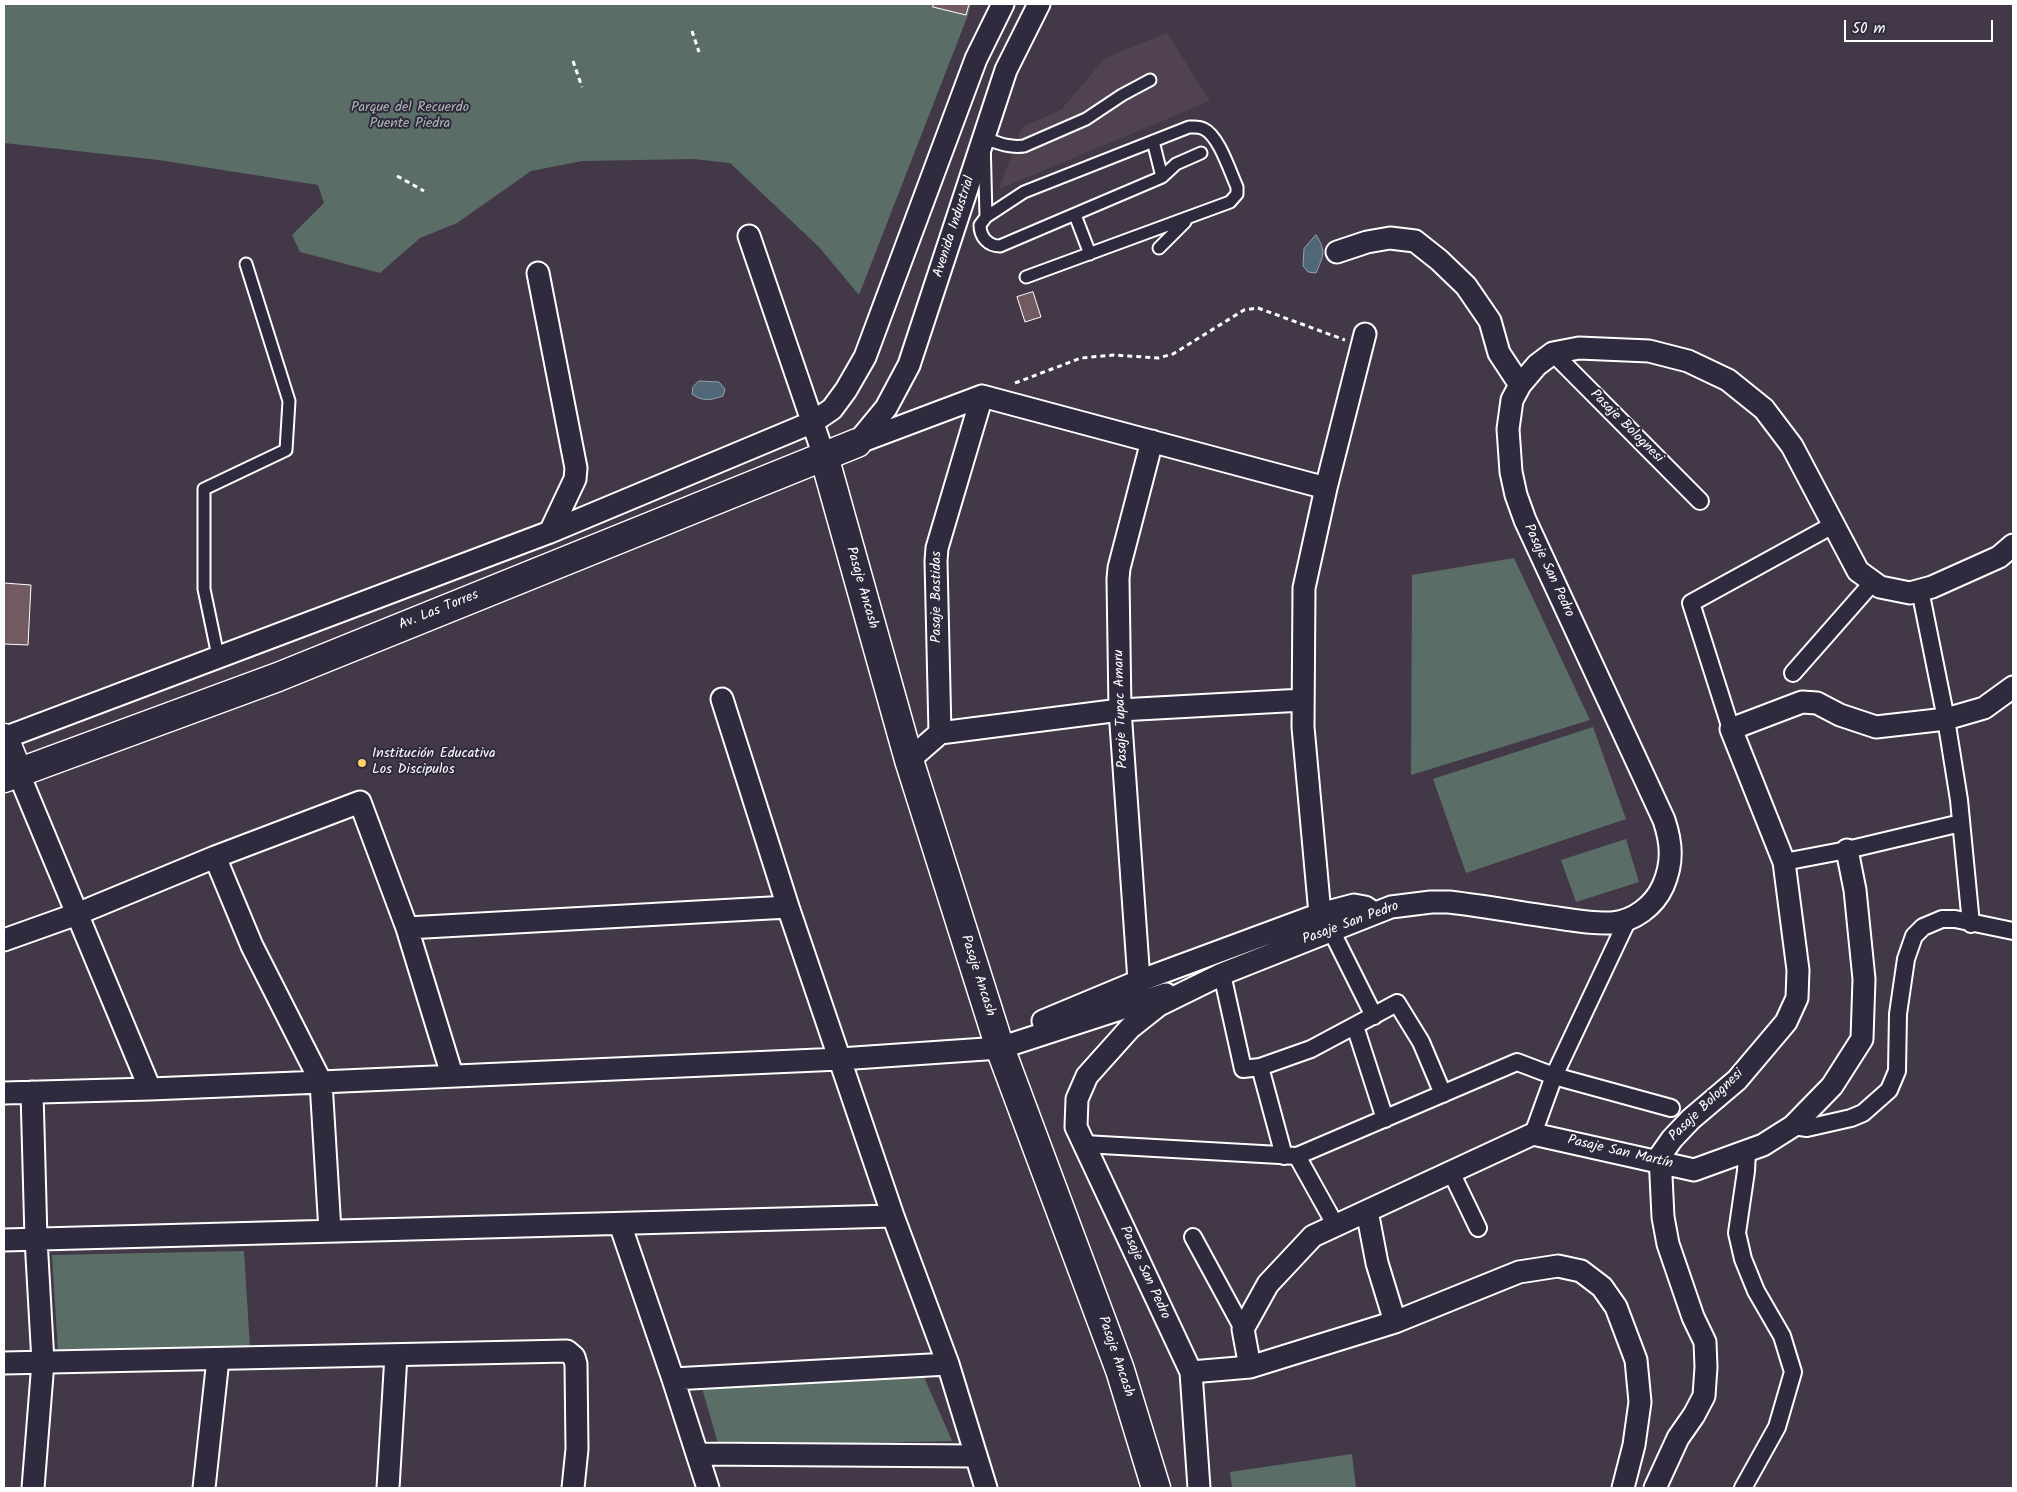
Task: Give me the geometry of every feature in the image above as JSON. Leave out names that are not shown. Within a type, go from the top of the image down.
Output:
[{"type":"street","points":[[150,1089],[77,914],[11,775],[4,738],[550,532],[813,422],[832,409],[846,390],[865,357],[976,60],[1003,4]]},
{"type":"street","name":"Avenida Industrial","points":[[857,443],[886,408],[909,365],[1006,70],[1040,4]]},
{"type":"street","points":[[749,236],[824,456]]},
{"type":"street","points":[[1337,252],[1367,242],[1390,238],[1415,242],[1439,260],[1466,286],[1490,321],[1500,353],[1520,385]]},
{"type":"street","points":[[538,273],[576,468],[576,480],[550,532]]},
{"type":"street","points":[[1363,340],[1326,488],[1304,588],[1303,700],[1304,736],[1325,922],[1374,1016]]},
{"type":"street","points":[[1553,353],[1579,348],[1649,351],[1688,361],[1728,380],[1764,410],[1792,446],[1858,571],[1880,587],[1910,592],[1932,587],[1999,557],[2013,545]]},
{"type":"street","name":"Pasaje San Pedro","points":[[1199,1488],[1191,1372],[1076,1127],[1077,1099],[1087,1076],[1130,1028],[1159,1005],[1325,922],[1354,905],[1365,907],[1374,913],[1391,907],[1449,902],[1583,921],[1614,923],[1641,913],[1651,905],[1661,891],[1668,874],[1672,857],[1670,839],[1664,820],[1524,520],[1510,472],[1508,429],[1512,400],[1520,385],[1537,365],[1553,353]]},
{"type":"street","name":"Pasaje Bolognesi","points":[[1553,353],[1700,501]]},
{"type":"street","points":[[857,443],[982,396],[1326,488]]},
{"type":"street","name":"Pasaje Bastidas","points":[[940,733],[936,561],[938,548],[982,396]]},
{"type":"street","name":"Pasaje Tupac Amaru","points":[[1139,980],[1120,710],[1119,568],[1152,440]]},
{"type":"street","name":"Av. Las Torres","points":[[11,775],[278,677],[857,443]]},
{"type":"street","name":"Pasaje Ancash","points":[[824,456],[909,760],[1000,1048],[1120,1370],[1156,1488]]},
{"type":"street","points":[[1833,524],[1691,603],[1731,729],[1802,702],[1817,704],[1840,715],[1876,727],[1946,719],[1984,708],[2013,687]]},
{"type":"street","points":[[1793,673],[1873,582]]},
{"type":"street","points":[[1920,590],[1946,719],[1961,823],[1971,924]]},
{"type":"street","points":[[722,699],[788,907],[893,1216],[948,1364],[986,1488]]},
{"type":"street","points":[[909,760],[940,733],[1120,710],[1303,700]]},
{"type":"street","name":"Pasaje Bolognesi","points":[[1660,1161],[1660,1156],[1672,1139],[1691,1119],[1737,1080],[1761,1052],[1786,1022],[1797,998],[1798,970],[1784,862],[1731,729]]},
{"type":"street","points":[[4,940],[77,914],[215,857],[360,802],[406,928],[452,1075]]},
{"type":"street","points":[[1784,862],[1847,850],[1961,823]]},
{"type":"street","name":"Pasaje San Martín","points":[[1533,1134],[1694,1170],[1763,1145],[1792,1126],[1832,1086],[1862,1039],[1864,979],[1855,890],[1847,850]]},
{"type":"street","points":[[215,857],[252,946],[321,1082],[330,1232]]},
{"type":"street","points":[[406,928],[788,907]]},
{"type":"street","points":[[1243,1329],[1268,1284],[1313,1236],[1533,1134],[1554,1076],[1628,919]]},
{"type":"street","points":[[1792,1126],[1807,1128],[1851,1118],[1863,1113],[1889,1090],[1896,1071],[1898,1014],[1902,977],[1914,936],[1923,927],[1942,919],[1955,919],[1971,924],[2013,931]]},
{"type":"street","points":[[1000,1048],[1031,1026],[1139,980],[1325,922]]},
{"type":"street","points":[[1222,974],[1243,1069],[1260,1067],[1311,1048],[1397,1003],[1421,1042],[1443,1094]]},
{"type":"street","points":[[4,1093],[150,1089],[840,1059],[1000,1048],[1200,983]]},
{"type":"street","points":[[1355,1026],[1386,1118]]},
{"type":"street","points":[[1084,1144],[1291,1156],[1517,1062],[1554,1076],[1671,1108]]},
{"type":"street","points":[[1260,1067],[1291,1156],[1336,1226]]},
{"type":"street","points":[[32,1092],[36,1239],[43,1362],[33,1488]]},
{"type":"street","points":[[1743,1488],[1777,1427],[1792,1372],[1782,1336],[1756,1291],[1743,1260],[1737,1233],[1746,1171],[1746,1151]]},
{"type":"street","points":[[1655,1488],[1678,1438],[1704,1396],[1706,1368],[1705,1342],[1693,1317],[1668,1244],[1663,1216],[1660,1161]]},
{"type":"street","points":[[1451,1172],[1478,1228]]},
{"type":"street","points":[[1368,1211],[1377,1263],[1395,1322]]},
{"type":"street","points":[[4,1240],[893,1216]]},
{"type":"street","points":[[620,1224],[708,1488]]},
{"type":"street","points":[[1193,1237],[1243,1329],[1250,1367]]},
{"type":"street","points":[[1191,1372],[1250,1367],[1395,1322],[1519,1272],[1558,1266],[1582,1271],[1602,1287],[1616,1307],[1636,1360],[1640,1402],[1634,1444],[1623,1488]]},
{"type":"street","points":[[4,1363],[567,1351],[574,1357],[576,1364],[577,1449],[574,1488]]},
{"type":"street","points":[[388,1488],[396,1355]]},
{"type":"street","points":[[204,1488],[218,1358]]},
{"type":"street","points":[[673,1379],[948,1364]]},
{"type":"street","points":[[697,1454],[975,1456]]},
{"type":"lane","points":[[986,217],[984,138],[1002,145],[1024,146],[1086,119],[1122,94],[1150,80]]},
{"type":"lane","points":[[1026,278],[1230,202],[1237,194],[1237,187],[1216,141],[1210,132],[1203,128],[1189,127],[1024,192],[986,217],[980,226],[983,236],[994,246],[1000,246],[1162,177],[1176,164],[1201,153]]},
{"type":"lane","points":[[1153,141],[1162,177]]},
{"type":"lane","points":[[1075,215],[1090,254]]},
{"type":"lane","points":[[1159,248],[1188,218]]},
{"type":"lane","points":[[218,656],[204,589],[204,489],[286,450],[289,401],[246,264]]},
{"type":"path","points":[[692,31],[700,52]]},
{"type":"path","points":[[573,61],[582,87]]},
{"type":"path","points":[[397,176],[424,191]]},
{"type":"path","points":[[982,396],[1081,358],[1114,356],[1158,358],[1173,354],[1244,310],[1258,308],[1363,340]]},
{"type":"shaded area","points":[[1167,33],[1210,101],[999,189],[1022,127],[1061,110],[1105,58]]},
{"type":"green space","name":"Parque del Recuerdo Puente Piedra","points":[[4,4],[971,4],[859,295],[819,247],[730,163],[694,159],[582,161],[531,171],[457,223],[420,238],[380,273],[300,252],[292,235],[324,203],[318,185],[159,160],[4,143]]},
{"type":"green space","points":[[1514,558],[1590,720],[1411,775],[1412,575]]},
{"type":"green space","points":[[1593,727],[1626,819],[1466,873],[1433,779]]},
{"type":"green space","points":[[1626,839],[1639,882],[1576,902],[1561,860]]},
{"type":"green space","points":[[244,1251],[250,1348],[58,1352],[52,1255]]},
{"type":"green space","points":[[924,1377],[952,1441],[719,1447],[702,1388]]},
{"type":"green space","points":[[1352,1454],[1356,1488],[1232,1488],[1230,1472]]},
{"type":"water","points":[[1316,235],[1322,246],[1323,254],[1316,273],[1308,272],[1303,266],[1304,249]]},
{"type":"water","points":[[699,381],[719,382],[725,389],[723,396],[707,399],[696,397],[692,394],[693,387]]},
{"type":"building","points":[[934,4],[969,4],[966,15],[933,7]]},
{"type":"building","points":[[1033,292],[1041,317],[1025,322],[1017,297]]},
{"type":"building","points":[[4,583],[31,585],[28,645],[4,644]]},
{"type":"place","name":"Institución Educativa Los Discipulos","points":[[362,763]]}]
